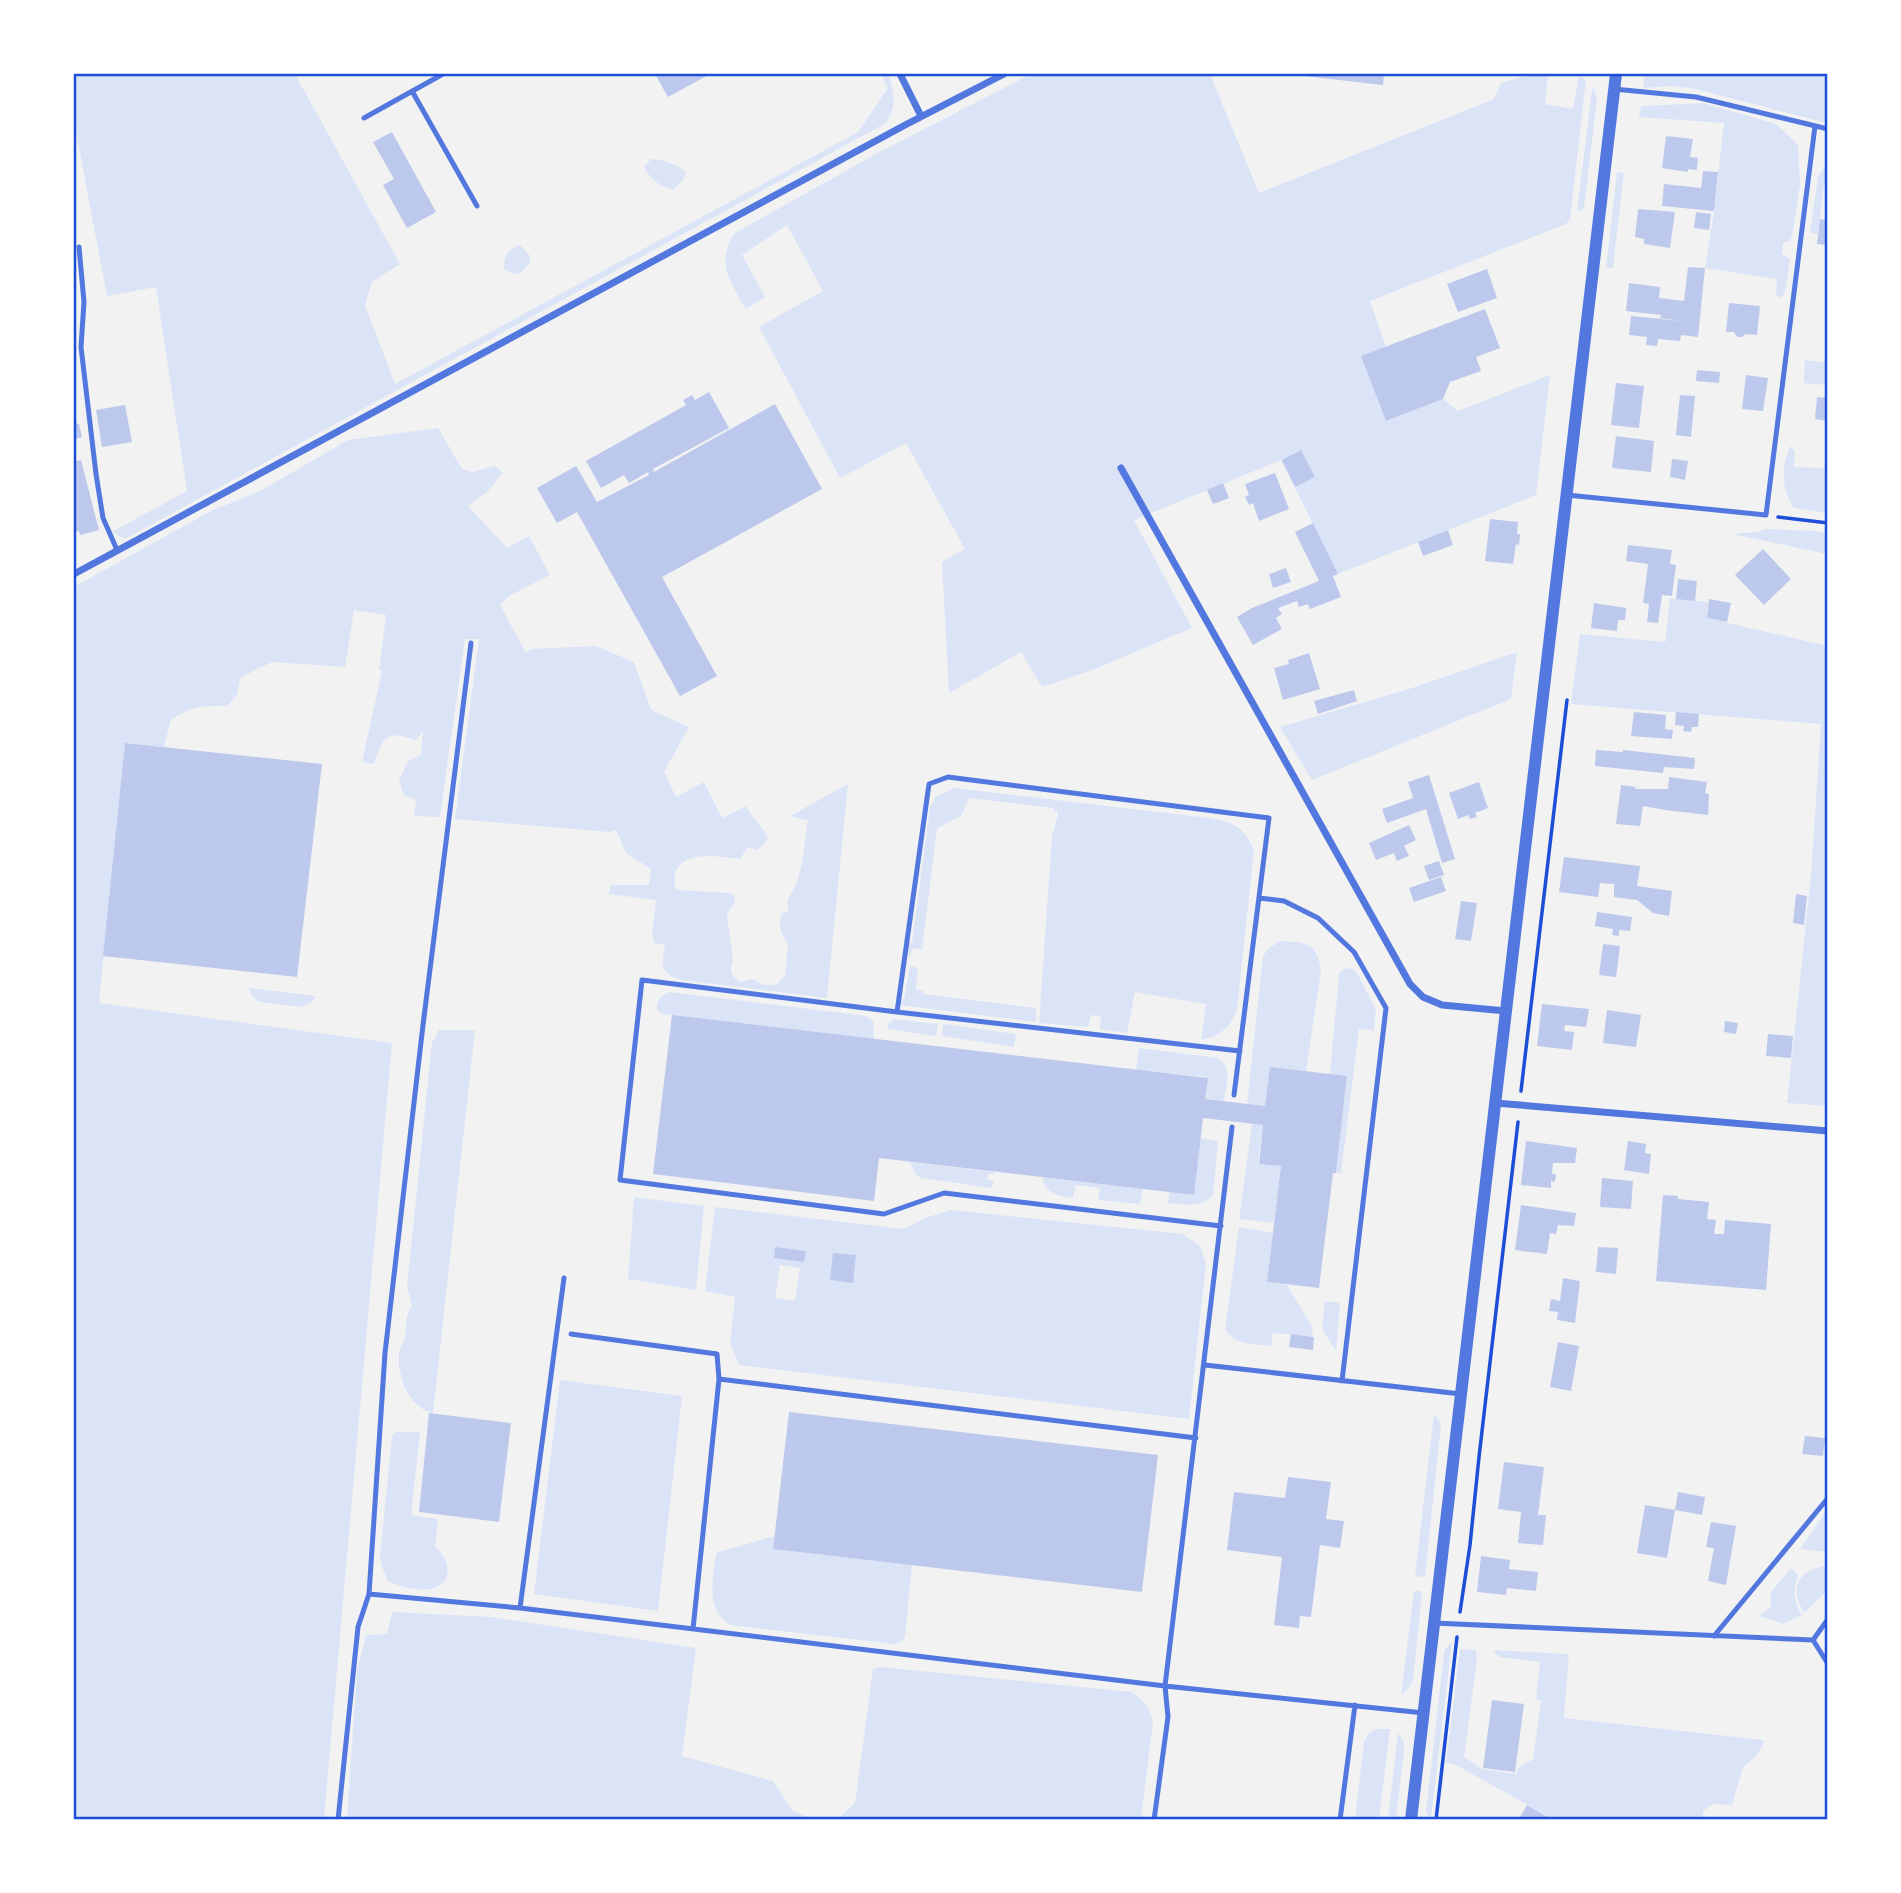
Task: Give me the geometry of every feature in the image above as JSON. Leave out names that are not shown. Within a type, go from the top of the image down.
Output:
[{"type":"street","points":[[900,74],[921,116]]},
{"type":"street","points":[[74,574],[921,116],[1004,74]]},
{"type":"street","points":[[1411,1819],[1616,74]]},
{"type":"street","points":[[1121,468],[1410,984],[1423,997],[1442,1005],[1506,1011]]},
{"type":"street","points":[[1495,1103],[1828,1131]]},
{"type":"lane","points":[[364,118],[443,74]]},
{"type":"lane","points":[[1614,89],[1696,97],[1828,130]]},
{"type":"lane","points":[[412,91],[477,206]]},
{"type":"lane","points":[[1565,495],[1766,515],[1815,126]]},
{"type":"lane","points":[[79,247],[84,302],[81,347],[96,474],[103,518],[117,550]]},
{"type":"lane","points":[[338,1819],[358,1627],[369,1594],[385,1353],[471,643]]},
{"type":"lane","points":[[897,1012],[929,785],[948,777],[1269,818],[1234,1096]]},
{"type":"lane","points":[[1259,898],[1284,901],[1318,918],[1354,952],[1386,1009],[1342,1381]]},
{"type":"lane","points":[[1221,1226],[944,1193],[884,1214],[620,1180],[642,980],[1240,1051]]},
{"type":"lane","points":[[1154,1819],[1168,1717],[1165,1686],[1232,1127]]},
{"type":"lane","points":[[520,1608],[564,1278]]},
{"type":"lane","points":[[571,1334],[717,1354],[719,1379],[693,1629]]},
{"type":"lane","points":[[1205,1365],[1461,1394]]},
{"type":"lane","points":[[719,1379],[1196,1438]]},
{"type":"lane","points":[[1714,1636],[1828,1498]]},
{"type":"lane","points":[[369,1594],[520,1608],[1165,1686],[1424,1713]]},
{"type":"lane","points":[[1813,1640],[1828,1619]]},
{"type":"lane","points":[[1434,1623],[1813,1640]]},
{"type":"lane","points":[[1813,1640],[1828,1664]]},
{"type":"lane","points":[[1340,1819],[1354,1705]]},
{"type":"path","points":[[1766,515],[1828,523]]},
{"type":"path","points":[[1521,1091],[1567,700]]},
{"type":"path","points":[[1460,1610],[1474,1518],[1518,1122]]},
{"type":"path","points":[[1454,1587],[1463,1588]]},
{"type":"path","points":[[1436,1819],[1457,1637]]},
{"type":"shaded area","points":[[74,74],[295,74],[400,264],[372,282],[365,305],[395,384],[858,132],[888,88],[881,74],[888,74],[894,99],[886,123],[125,539],[112,532],[187,491],[156,287],[107,296],[74,121]]},
{"type":"shaded area","points":[[1031,74],[1210,74],[1259,193],[1494,99],[1501,83],[1531,74],[1548,74],[1545,104],[1573,109],[1579,76],[1586,80],[1570,219],[1566,224],[1370,301],[1386,347],[1387,421],[1443,399],[1458,411],[1550,375],[1536,495],[1338,574],[1281,460],[1134,520],[1192,628],[1095,669],[1042,687],[1021,652],[949,693],[942,562],[965,549],[906,443],[840,478],[759,327],[823,291],[787,225],[742,255],[765,297],[746,309],[730,281],[725,263],[726,253],[735,233],[876,154]]},
{"type":"shaded area","points":[[1645,74],[1827,74],[1827,123],[1691,88],[1643,88]]},
{"type":"shaded area","points":[[1594,88],[1597,99],[1584,208],[1581,211],[1577,210]]},
{"type":"shaded area","points":[[1703,103],[1776,124],[1798,145],[1800,185],[1792,237],[1783,243],[1782,254],[1790,259],[1785,292],[1781,298],[1776,295],[1777,279],[1705,268],[1724,123],[1639,117],[1641,106]]},
{"type":"shaded area","points":[[651,159],[666,161],[682,169],[686,172],[683,180],[673,190],[660,185],[644,167]]},
{"type":"shaded area","points":[[1827,163],[1827,184],[1824,184],[1818,235],[1810,232],[1818,177]]},
{"type":"shaded area","points":[[1617,172],[1624,173],[1613,268],[1606,268]]},
{"type":"shaded area","points":[[520,245],[530,256],[530,262],[520,274],[511,273],[504,269],[506,257],[509,251]]},
{"type":"shaded area","points":[[1805,360],[1827,363],[1827,385],[1804,383]]},
{"type":"shaded area","points":[[438,428],[462,469],[472,472],[495,466],[503,473],[488,491],[468,506],[507,548],[529,536],[550,575],[509,596],[500,605],[526,653],[530,649],[596,646],[634,662],[651,710],[689,727],[664,772],[676,797],[704,782],[722,818],[746,806],[768,838],[756,850],[748,847],[740,859],[696,857],[679,866],[675,874],[675,887],[678,890],[734,895],[735,902],[727,914],[733,961],[731,970],[740,982],[753,979],[764,985],[777,985],[785,977],[788,944],[780,922],[782,913],[789,911],[788,901],[800,872],[808,820],[792,815],[848,784],[827,998],[681,980],[669,974],[663,963],[665,945],[654,943],[652,934],[656,900],[608,894],[611,885],[649,885],[651,869],[626,853],[616,830],[609,832],[455,819],[479,639],[465,639],[440,817],[414,816],[416,800],[404,795],[399,781],[408,761],[421,755],[423,731],[416,740],[398,736],[387,738],[380,747],[374,764],[362,762],[382,671],[379,670],[386,615],[354,610],[345,667],[273,662],[240,679],[237,695],[227,706],[197,707],[171,720],[164,747],[125,743],[99,1003],[392,1043],[324,1819],[74,1820],[74,587],[211,511],[262,490],[348,440]]},
{"type":"shaded area","points":[[1790,446],[1795,451],[1794,467],[1827,468],[1827,513],[1794,508],[1790,501],[1784,478]]},
{"type":"shaded area","points":[[1766,529],[1827,533],[1827,554],[1732,534]]},
{"type":"shaded area","points":[[1670,598],[1708,602],[1707,618],[1827,646],[1827,1106],[1787,1103],[1811,876],[1821,724],[1571,704],[1580,634],[1665,642]]},
{"type":"shaded area","points":[[1517,652],[1511,699],[1312,780],[1280,727],[1412,688]]},
{"type":"shaded area","points":[[954,788],[1209,818],[1242,830],[1254,850],[1237,1009],[1228,1026],[1214,1036],[1201,1040],[1206,1004],[1135,992],[1127,1033],[1100,1029],[1101,1017],[1091,1015],[1088,1027],[1039,1023],[1052,836],[1058,815],[1053,808],[969,798],[961,816],[937,828],[922,950],[913,948],[909,958],[907,943],[912,943],[930,807],[936,797]]},
{"type":"shaded area","points":[[1280,941],[1309,945],[1317,954],[1321,971],[1306,1071],[1265,1106],[1247,1104],[1263,956]]},
{"type":"shaded area","points":[[910,966],[918,968],[916,989],[923,991],[923,994],[1036,1008],[1036,1022],[900,1005],[900,999],[904,999]]},
{"type":"shaded area","points":[[1348,968],[1357,973],[1376,1010],[1374,1030],[1359,1029],[1341,1174],[1336,1172],[1347,1077],[1330,1074],[1339,975]]},
{"type":"shaded area","points":[[249,988],[316,996],[311,1003],[302,1007],[259,1002],[252,996]]},
{"type":"shaded area","points":[[669,992],[866,1016],[873,1021],[874,1039],[662,1014],[657,1010],[658,1001]]},
{"type":"shaded area","points":[[894,1019],[938,1024],[936,1036],[888,1029],[888,1024]]},
{"type":"shaded area","points":[[943,1024],[1016,1034],[1014,1047],[942,1036]]},
{"type":"shaded area","points":[[439,1030],[475,1030],[433,1413],[413,1401],[404,1387],[399,1367],[399,1352],[412,1305],[407,1287],[432,1042]]},
{"type":"shaded area","points":[[1139,1048],[1218,1058],[1227,1072],[1224,1102],[1205,1099],[1207,1077],[1136,1070]]},
{"type":"shaded area","points":[[1252,1124],[1263,1125],[1258,1164],[1281,1166],[1274,1223],[1239,1219]]},
{"type":"shaded area","points":[[1200,1138],[1218,1141],[1213,1195],[1198,1204],[1168,1203],[1169,1192],[1193,1195]]},
{"type":"shaded area","points":[[910,1162],[994,1172],[988,1174],[987,1179],[994,1181],[991,1188],[922,1178],[916,1175]]},
{"type":"shaded area","points":[[1042,1177],[1143,1189],[1140,1204],[1098,1200],[1100,1188],[1076,1185],[1073,1198],[1050,1191]]},
{"type":"shaded area","points":[[634,1197],[704,1206],[696,1290],[628,1279]]},
{"type":"shaded area","points":[[715,1207],[904,1229],[925,1218],[951,1210],[1183,1234],[1201,1247],[1206,1264],[1189,1419],[739,1365],[730,1344],[735,1297],[705,1291]],"holes":[[[780,1265],[800,1268],[795,1301],[775,1298]]]},
{"type":"shaded area","points":[[1239,1227],[1273,1233],[1267,1282],[1287,1285],[1313,1328],[1312,1336],[1273,1333],[1271,1346],[1239,1341],[1225,1329]]},
{"type":"shaded area","points":[[1325,1301],[1340,1303],[1336,1351],[1322,1329]]},
{"type":"shaded area","points":[[560,1380],[682,1396],[658,1611],[534,1594]]},
{"type":"shaded area","points":[[1434,1414],[1441,1425],[1425,1577],[1415,1576]]},
{"type":"shaded area","points":[[396,1432],[420,1432],[411,1515],[438,1519],[435,1547],[443,1556],[447,1567],[446,1579],[431,1589],[412,1588],[388,1581],[382,1567],[380,1557],[392,1436]]},
{"type":"shaded area","points":[[1827,1510],[1827,1552],[1800,1549]]},
{"type":"shaded area","points":[[774,1536],[773,1549],[912,1565],[905,1637],[902,1641],[895,1644],[730,1625],[717,1610],[712,1592],[716,1553]]},
{"type":"shaded area","points":[[1827,1566],[1827,1591],[1804,1613],[1797,1596],[1798,1582],[1807,1572]]},
{"type":"shaded area","points":[[1790,1569],[1798,1575],[1795,1595],[1802,1615],[1783,1624],[1759,1616],[1770,1607],[1770,1593]]},
{"type":"shaded area","points":[[1414,1591],[1422,1593],[1413,1681],[1401,1695]]},
{"type":"shaded area","points":[[392,1612],[491,1617],[696,1648],[682,1756],[773,1781],[793,1811],[813,1819],[347,1819],[357,1671],[366,1635],[387,1634]]},
{"type":"shaded area","points":[[1452,1642],[1431,1818],[1426,1812],[1444,1653]]},
{"type":"shaded area","points":[[1460,1649],[1476,1650],[1464,1757],[1482,1769],[1516,1774],[1518,1768],[1533,1759],[1541,1701],[1536,1699],[1540,1662],[1499,1657],[1493,1650],[1569,1654],[1564,1718],[1764,1740],[1762,1747],[1743,1767],[1732,1805],[1713,1804],[1703,1811],[1703,1819],[1553,1819],[1446,1762]]},
{"type":"shaded area","points":[[880,1667],[1132,1692],[1146,1705],[1153,1722],[1141,1819],[838,1819],[855,1803],[873,1669]]},
{"type":"shaded area","points":[[1376,1729],[1390,1729],[1379,1819],[1355,1819],[1364,1742],[1369,1733]]},
{"type":"shaded area","points":[[1398,1733],[1404,1742],[1404,1752],[1396,1819],[1388,1819]]},
{"type":"building","points":[[655,74],[710,74],[668,97]]},
{"type":"building","points":[[1384,74],[1383,85],[1304,76]]},
{"type":"building","points":[[392,132],[436,212],[407,228],[383,185],[394,179],[373,142]]},
{"type":"building","points":[[1666,136],[1693,139],[1690,157],[1698,158],[1697,170],[1688,169],[1688,172],[1662,168]]},
{"type":"building","points":[[1703,171],[1718,172],[1714,211],[1662,206],[1664,184],[1701,188]]},
{"type":"building","points":[[1638,209],[1675,212],[1670,248],[1644,244],[1644,239],[1635,237]]},
{"type":"building","points":[[1696,212],[1711,214],[1709,230],[1694,228]]},
{"type":"building","points":[[1820,219],[1828,220],[1828,245],[1817,244]]},
{"type":"building","points":[[1688,267],[1705,268],[1698,337],[1681,335],[1680,341],[1658,339],[1657,346],[1646,345],[1647,337],[1629,335],[1631,316],[1682,321],[1660,318],[1661,315],[1626,311],[1629,283],[1660,287],[1659,298],[1684,301]]},
{"type":"building","points":[[1487,269],[1497,298],[1458,312],[1447,284]]},
{"type":"building","points":[[1729,303],[1760,306],[1757,335],[1745,334],[1737,337],[1734,332],[1726,332]]},
{"type":"building","points":[[1485,309],[1500,348],[1476,357],[1481,371],[1450,382],[1443,399],[1386,421],[1361,356]]},
{"type":"building","points":[[1697,370],[1720,372],[1719,383],[1696,381]]},
{"type":"building","points":[[1746,375],[1768,378],[1763,411],[1742,409]]},
{"type":"building","points":[[1616,383],[1644,386],[1639,428],[1611,425]]},
{"type":"building","points":[[709,392],[729,428],[653,469],[654,472],[775,404],[822,489],[662,577],[717,676],[680,696],[577,512],[557,523],[537,488],[576,466],[597,502],[649,475],[648,472],[629,483],[624,475],[601,488],[586,461],[686,405],[683,400],[692,395],[695,400]]},
{"type":"building","points":[[1680,395],[1695,396],[1691,437],[1676,435]]},
{"type":"building","points":[[1817,397],[1828,398],[1828,421],[1815,419]]},
{"type":"building","points":[[125,405],[132,442],[102,447],[96,410]]},
{"type":"building","points":[[74,411],[82,437],[74,439]]},
{"type":"building","points":[[1616,436],[1654,441],[1651,472],[1612,468]]},
{"type":"building","points":[[1301,450],[1315,477],[1295,487],[1282,460]]},
{"type":"building","points":[[1672,459],[1688,461],[1685,480],[1670,477]]},
{"type":"building","points":[[81,460],[99,530],[80,535],[79,531],[74,532],[74,462]]},
{"type":"building","points":[[1275,473],[1289,509],[1259,521],[1253,503],[1249,505],[1245,497],[1249,495],[1245,484]]},
{"type":"building","points":[[1223,483],[1229,498],[1213,504],[1207,490]]},
{"type":"building","points":[[1490,519],[1518,522],[1519,545],[1516,544],[1513,564],[1485,561]]},
{"type":"building","points":[[1313,523],[1338,574],[1333,576],[1341,597],[1310,609],[1308,604],[1299,607],[1297,601],[1278,608],[1282,614],[1276,618],[1282,629],[1253,645],[1237,617],[1252,608],[1319,581],[1295,532]]},
{"type":"building","points":[[1448,530],[1453,545],[1423,556],[1418,542]]},
{"type":"building","points":[[1628,545],[1672,550],[1670,564],[1676,565],[1672,596],[1662,595],[1658,623],[1647,622],[1649,604],[1643,603],[1648,564],[1626,561]]},
{"type":"building","points":[[1763,549],[1791,579],[1764,605],[1735,575]]},
{"type":"building","points":[[1286,568],[1291,582],[1273,588],[1269,574]]},
{"type":"building","points":[[1678,579],[1697,581],[1695,601],[1676,599]]},
{"type":"building","points":[[1709,599],[1731,603],[1727,622],[1707,618]]},
{"type":"building","points":[[1594,603],[1626,608],[1625,620],[1618,620],[1617,631],[1591,628]]},
{"type":"building","points":[[1309,653],[1320,689],[1283,700],[1274,668],[1289,664],[1288,660]]},
{"type":"building","points":[[1354,690],[1357,701],[1318,714],[1314,701]]},
{"type":"building","points":[[1634,712],[1666,715],[1665,729],[1673,730],[1672,739],[1631,736]]},
{"type":"building","points":[[1676,712],[1699,714],[1698,727],[1692,727],[1691,732],[1683,731],[1684,726],[1675,725]]},
{"type":"building","points":[[125,743],[322,764],[297,977],[103,956]]},
{"type":"building","points":[[1596,750],[1623,750],[1695,758],[1694,769],[1664,767],[1663,773],[1595,766]]},
{"type":"building","points":[[1429,775],[1455,859],[1442,863],[1426,809],[1387,823],[1382,809],[1413,798],[1408,782]]},
{"type":"building","points":[[1669,777],[1707,782],[1705,793],[1709,794],[1708,815],[1643,806],[1640,826],[1616,824],[1621,785],[1636,787],[1635,789],[1668,789]]},
{"type":"building","points":[[1479,782],[1488,808],[1475,813],[1477,817],[1470,819],[1468,815],[1458,819],[1449,793]]},
{"type":"building","points":[[1409,825],[1416,840],[1404,846],[1409,856],[1397,861],[1394,853],[1376,860],[1369,843]]},
{"type":"building","points":[[1564,857],[1640,866],[1637,886],[1672,891],[1669,916],[1653,913],[1637,900],[1614,897],[1614,884],[1600,883],[1598,897],[1559,892]]},
{"type":"building","points":[[1439,861],[1444,875],[1429,880],[1424,866]]},
{"type":"building","points":[[1441,877],[1446,891],[1414,902],[1409,888]]},
{"type":"building","points":[[1796,894],[1807,896],[1804,925],[1793,923]]},
{"type":"building","points":[[1461,901],[1477,903],[1471,941],[1455,939]]},
{"type":"building","points":[[1597,912],[1632,917],[1630,931],[1619,930],[1619,936],[1612,935],[1613,929],[1595,926]]},
{"type":"building","points":[[1603,944],[1620,946],[1616,977],[1599,975]]},
{"type":"building","points":[[1542,1004],[1589,1009],[1586,1027],[1565,1025],[1564,1031],[1574,1032],[1572,1050],[1537,1046]]},
{"type":"building","points":[[1607,1010],[1641,1015],[1636,1047],[1603,1043]]},
{"type":"building","points":[[672,1015],[1208,1078],[1205,1099],[1265,1106],[1270,1067],[1347,1076],[1319,1288],[1267,1282],[1281,1166],[1259,1164],[1263,1125],[1203,1118],[1194,1195],[879,1158],[874,1201],[653,1174]]},
{"type":"building","points":[[1725,1021],[1738,1023],[1736,1034],[1724,1032]]},
{"type":"building","points":[[1768,1034],[1793,1036],[1791,1058],[1766,1056]]},
{"type":"building","points":[[1526,1141],[1577,1148],[1575,1163],[1553,1163],[1552,1174],[1556,1174],[1555,1182],[1551,1181],[1551,1188],[1521,1185]]},
{"type":"building","points":[[1628,1141],[1646,1144],[1645,1153],[1651,1154],[1649,1174],[1624,1170]]},
{"type":"building","points":[[1602,1178],[1633,1181],[1631,1209],[1600,1207]]},
{"type":"building","points":[[1663,1195],[1709,1202],[1707,1219],[1716,1220],[1714,1234],[1724,1234],[1725,1220],[1771,1224],[1766,1290],[1656,1281]]},
{"type":"building","points":[[1521,1205],[1576,1213],[1574,1226],[1558,1225],[1556,1234],[1550,1233],[1547,1254],[1515,1250]]},
{"type":"building","points":[[775,1247],[806,1251],[804,1262],[774,1258]]},
{"type":"building","points":[[1598,1247],[1618,1248],[1616,1274],[1596,1272]]},
{"type":"building","points":[[833,1253],[856,1255],[853,1283],[830,1280]]},
{"type":"building","points":[[1563,1278],[1580,1281],[1575,1323],[1557,1320],[1558,1312],[1549,1311],[1551,1299],[1560,1301]]},
{"type":"building","points":[[1291,1334],[1314,1337],[1313,1350],[1289,1347]]},
{"type":"building","points":[[1558,1342],[1579,1346],[1571,1391],[1550,1387]]},
{"type":"building","points":[[789,1412],[1158,1455],[1142,1592],[773,1549]]},
{"type":"building","points":[[429,1413],[511,1423],[499,1522],[419,1512]]},
{"type":"building","points":[[1805,1436],[1825,1438],[1823,1456],[1802,1454]]},
{"type":"building","points":[[1504,1462],[1544,1467],[1538,1515],[1546,1515],[1543,1545],[1518,1543],[1521,1512],[1498,1509]]},
{"type":"building","points":[[1288,1477],[1331,1482],[1326,1519],[1344,1521],[1340,1548],[1320,1545],[1311,1617],[1300,1616],[1299,1628],[1274,1625],[1282,1557],[1227,1550],[1234,1492],[1285,1498]]},
{"type":"building","points":[[1678,1492],[1705,1497],[1702,1515],[1675,1510]]},
{"type":"building","points":[[1645,1505],[1675,1510],[1667,1558],[1637,1553]]},
{"type":"building","points":[[1711,1522],[1736,1526],[1726,1585],[1708,1581],[1714,1548],[1706,1547]]},
{"type":"building","points":[[1481,1556],[1510,1560],[1509,1569],[1538,1572],[1536,1591],[1507,1588],[1506,1595],[1477,1592]]},
{"type":"building","points":[[1492,1700],[1524,1704],[1515,1772],[1483,1768]]},
{"type":"building","points":[[1527,1805],[1553,1820],[1518,1820]]}]
